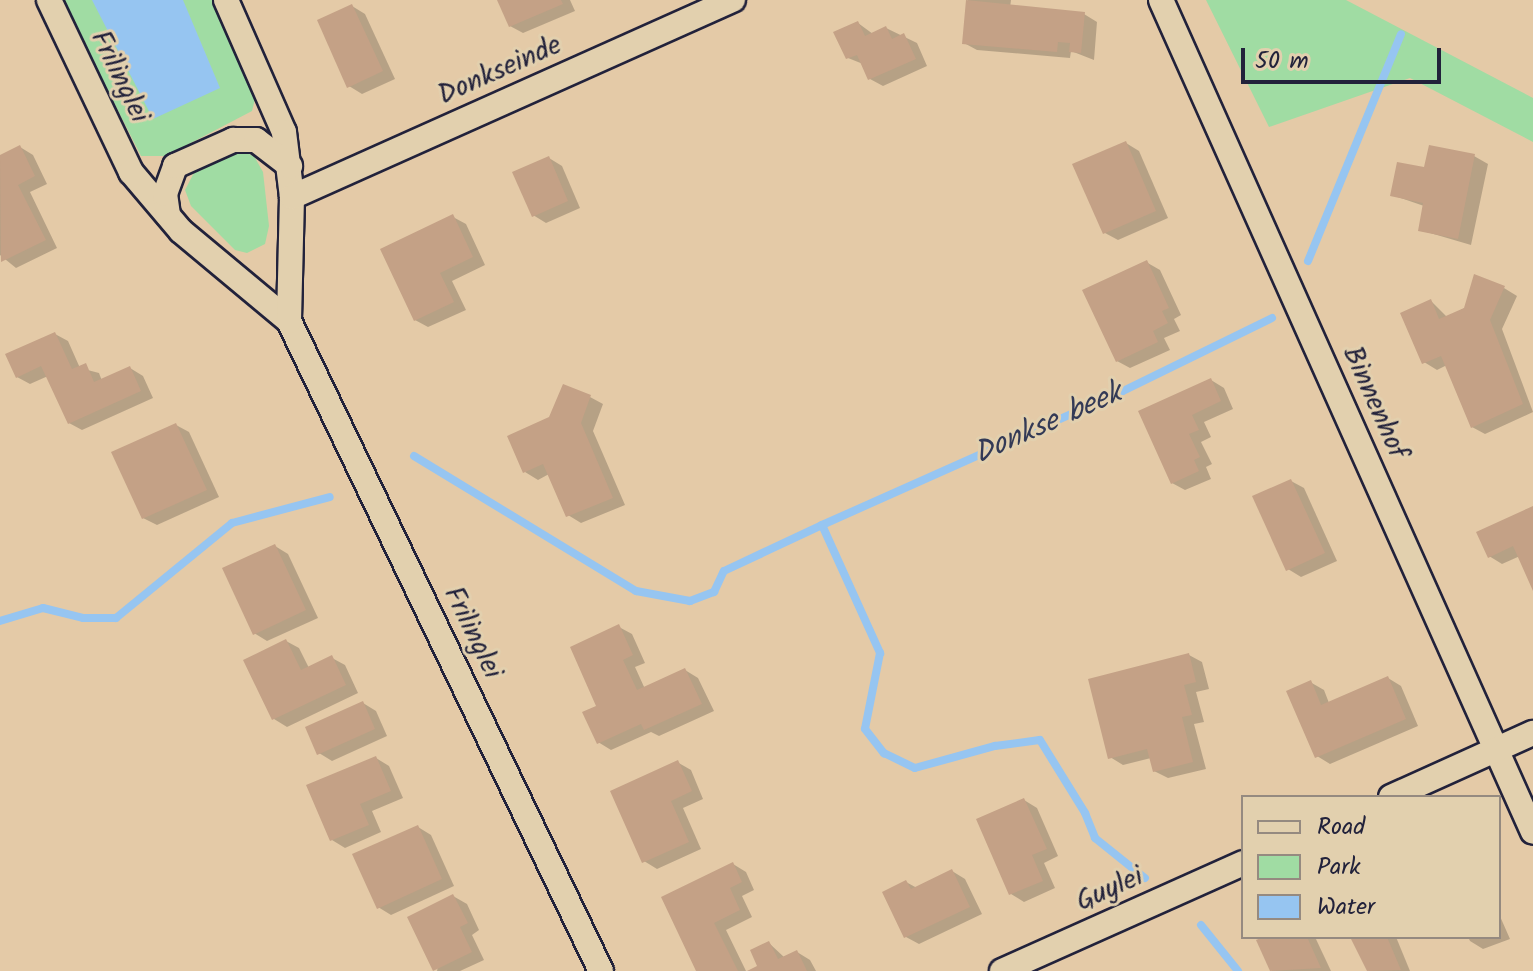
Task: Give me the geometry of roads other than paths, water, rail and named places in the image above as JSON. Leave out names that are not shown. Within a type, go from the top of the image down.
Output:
[{"type":"street","name":"Frilinglei","points":[[49,0],[131,172],[168,215],[289,321],[601,971]]},
{"type":"street","name":"Frilinglei","points":[[226,0],[271,95],[290,166],[289,321]]},
{"type":"street","name":"Donkseinde","points":[[292,197],[733,0]]},
{"type":"street","name":"Binnenhof","points":[[1161,0],[1533,832]]},
{"type":"street","points":[[168,215],[165,194],[175,166],[233,140],[256,140],[290,166]]},
{"type":"street","points":[[1396,795],[1533,733]]},
{"type":"street","name":"Guylei","points":[[1002,971],[1241,864]]},
{"type":"water","points":[[92,0],[183,0],[220,88],[153,119]]},
{"type":"waterway","name":"Donkse beek","points":[[1308,261],[1401,34]]},
{"type":"waterway","name":"Donkse beek","points":[[822,525],[1123,391],[1272,318]]},
{"type":"waterway","points":[[414,456],[636,591],[690,601],[714,592],[724,571],[822,525],[880,653],[865,729],[884,753],[915,768],[995,746],[1040,740],[1085,813],[1095,838],[1145,878]]},
{"type":"waterway","points":[[0,621],[43,608],[83,618],[116,618],[232,523],[330,497]]},
{"type":"waterway","points":[[1201,925],[1238,971]]}]
